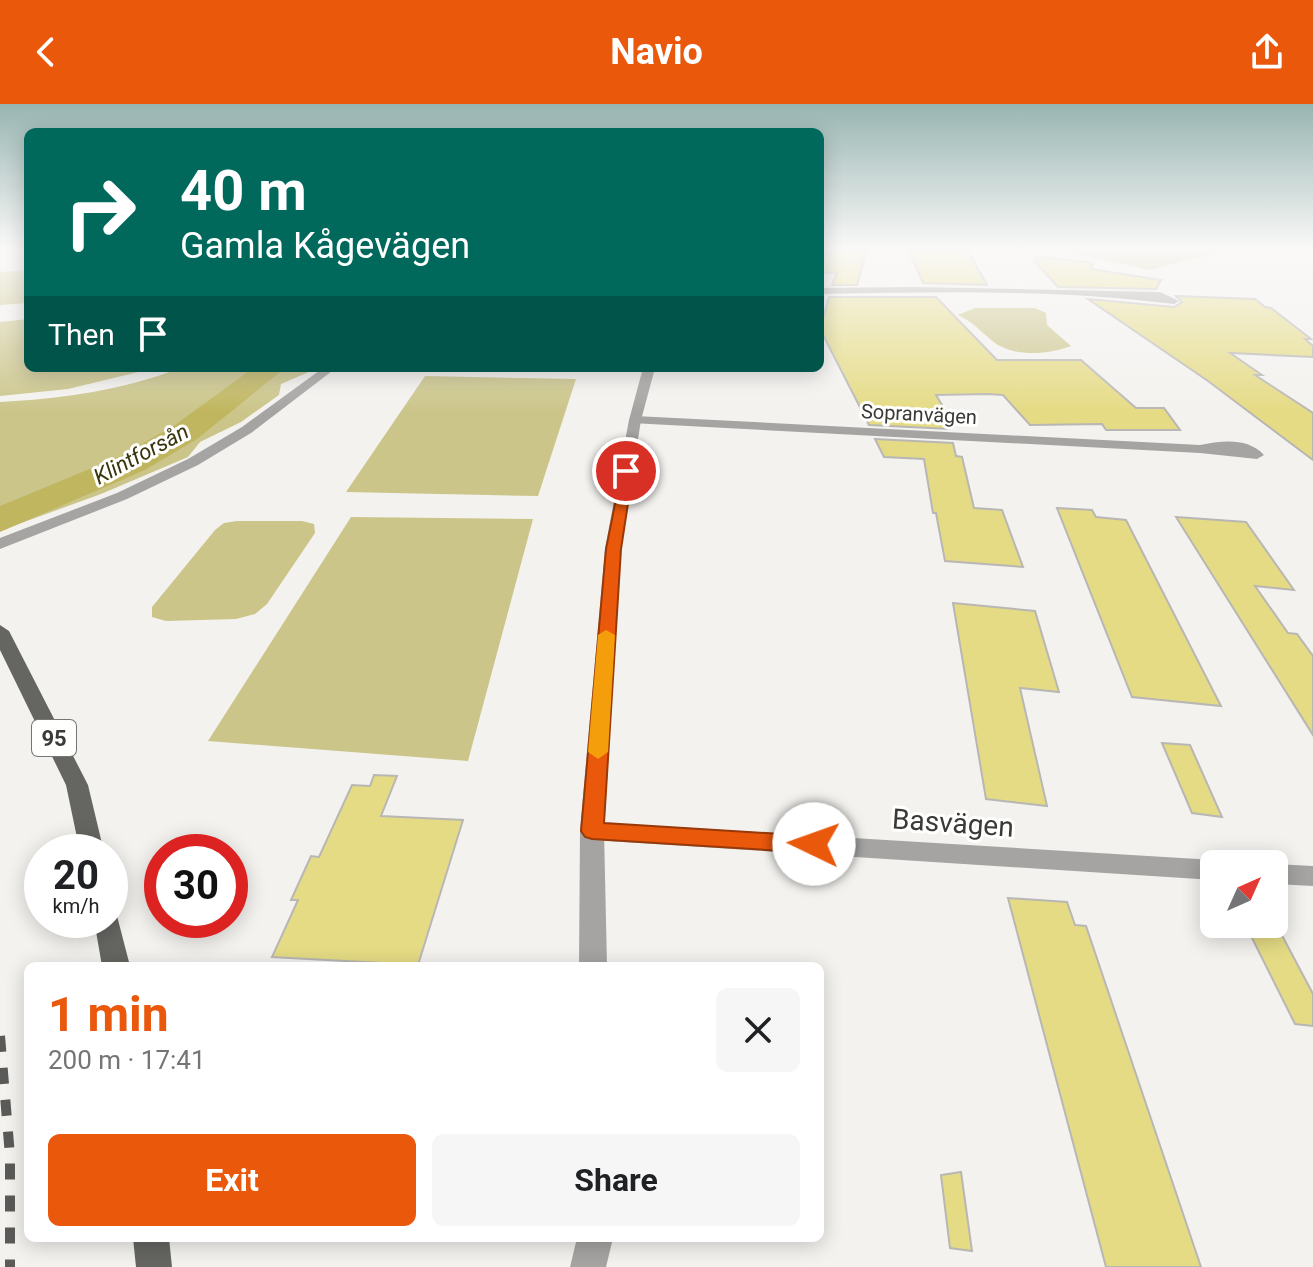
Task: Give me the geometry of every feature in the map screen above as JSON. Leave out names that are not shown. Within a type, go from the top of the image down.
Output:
[{"type":"main road","name":"95","points":[[0,631],[77,785],[88,834]]},
{"type":"main road","points":[[111,938],[115,962]]},
{"type":"main road","points":[[151,1242],[154,1267]]},
{"type":"street","points":[[0,544],[147,484],[194,461],[235,437],[324,372]]},
{"type":"street","points":[[593,962],[592,831],[613,549],[635,420],[648,372]]},
{"type":"street","name":"Sopranvägen","points":[[635,420],[1200,449]]},
{"type":"street","name":"Basvägen","points":[[592,831],[1200,869]]},
{"type":"street","points":[[1288,875],[1313,876]]},
{"type":"street","points":[[588,1267],[594,1242]]},
{"type":"shaded area","points":[[975,308],[1035,308],[1046,313],[1047,325],[1071,346],[1034,353],[1006,349],[958,315]]},
{"type":"shaded area","points":[[24,319],[24,372],[138,372],[68,389],[0,396],[0,322]]},
{"type":"shaded area","points":[[170,372],[309,372],[281,384],[279,395],[241,422],[200,442],[188,457],[101,494],[13,526],[0,511],[0,402],[92,392]]},
{"type":"shaded area","points":[[425,376],[576,379],[538,496],[346,492]]},
{"type":"shaded area","points":[[351,517],[533,519],[468,761],[208,741]]},
{"type":"shaded area","points":[[302,521],[314,524],[315,533],[267,604],[255,614],[236,619],[166,621],[152,617],[152,607],[215,530],[224,523]]},
{"type":"building","points":[[827,303],[942,303],[997,360],[1081,360],[1136,408],[1164,408],[1180,430],[1106,430],[1102,424],[1030,425],[1003,395],[988,394],[936,395],[947,413],[950,429],[869,425],[824,337]]},
{"type":"building","points":[[1094,303],[1174,307],[1180,303],[1260,303],[1311,339],[1305,339],[1313,346],[1313,357],[1230,353],[1262,375],[1255,375],[1313,413],[1313,460],[1208,381]]},
{"type":"building","points":[[875,439],[953,443],[956,456],[962,457],[974,508],[1002,510],[1023,567],[945,561],[924,459],[884,457]]},
{"type":"building","points":[[1057,508],[1092,510],[1096,517],[1126,520],[1221,706],[1132,697]]},
{"type":"building","points":[[1176,517],[1246,522],[1294,590],[1255,586],[1288,633],[1297,634],[1313,656],[1313,735]]},
{"type":"building","points":[[953,603],[1035,611],[1059,692],[1020,688],[1047,806],[986,799]]},
{"type":"building","points":[[1162,743],[1190,745],[1222,817],[1192,813]]},
{"type":"building","points":[[374,775],[397,776],[381,816],[463,820],[419,962],[272,957],[298,900],[291,900],[311,856],[319,857],[352,785],[370,786]]},
{"type":"building","points":[[1008,898],[1067,902],[1075,925],[1086,926],[1201,1267],[1106,1267]]},
{"type":"building","points":[[1252,938],[1283,938],[1313,994],[1313,1026],[1295,1024]]},
{"type":"building","points":[[961,1172],[972,1251],[950,1248],[941,1175]]},
{"type":"waterway","name":"Klintforsån","points":[[0,520],[133,463],[186,432],[266,372]]},
{"type":"railway","points":[[0,1036],[10,1156],[10,1267]]},
{"type":"slow traffic","points":[[598,752],[606,635]]},
{"type":"route","points":[[626,471],[613,549],[592,831],[814,844]]}]
